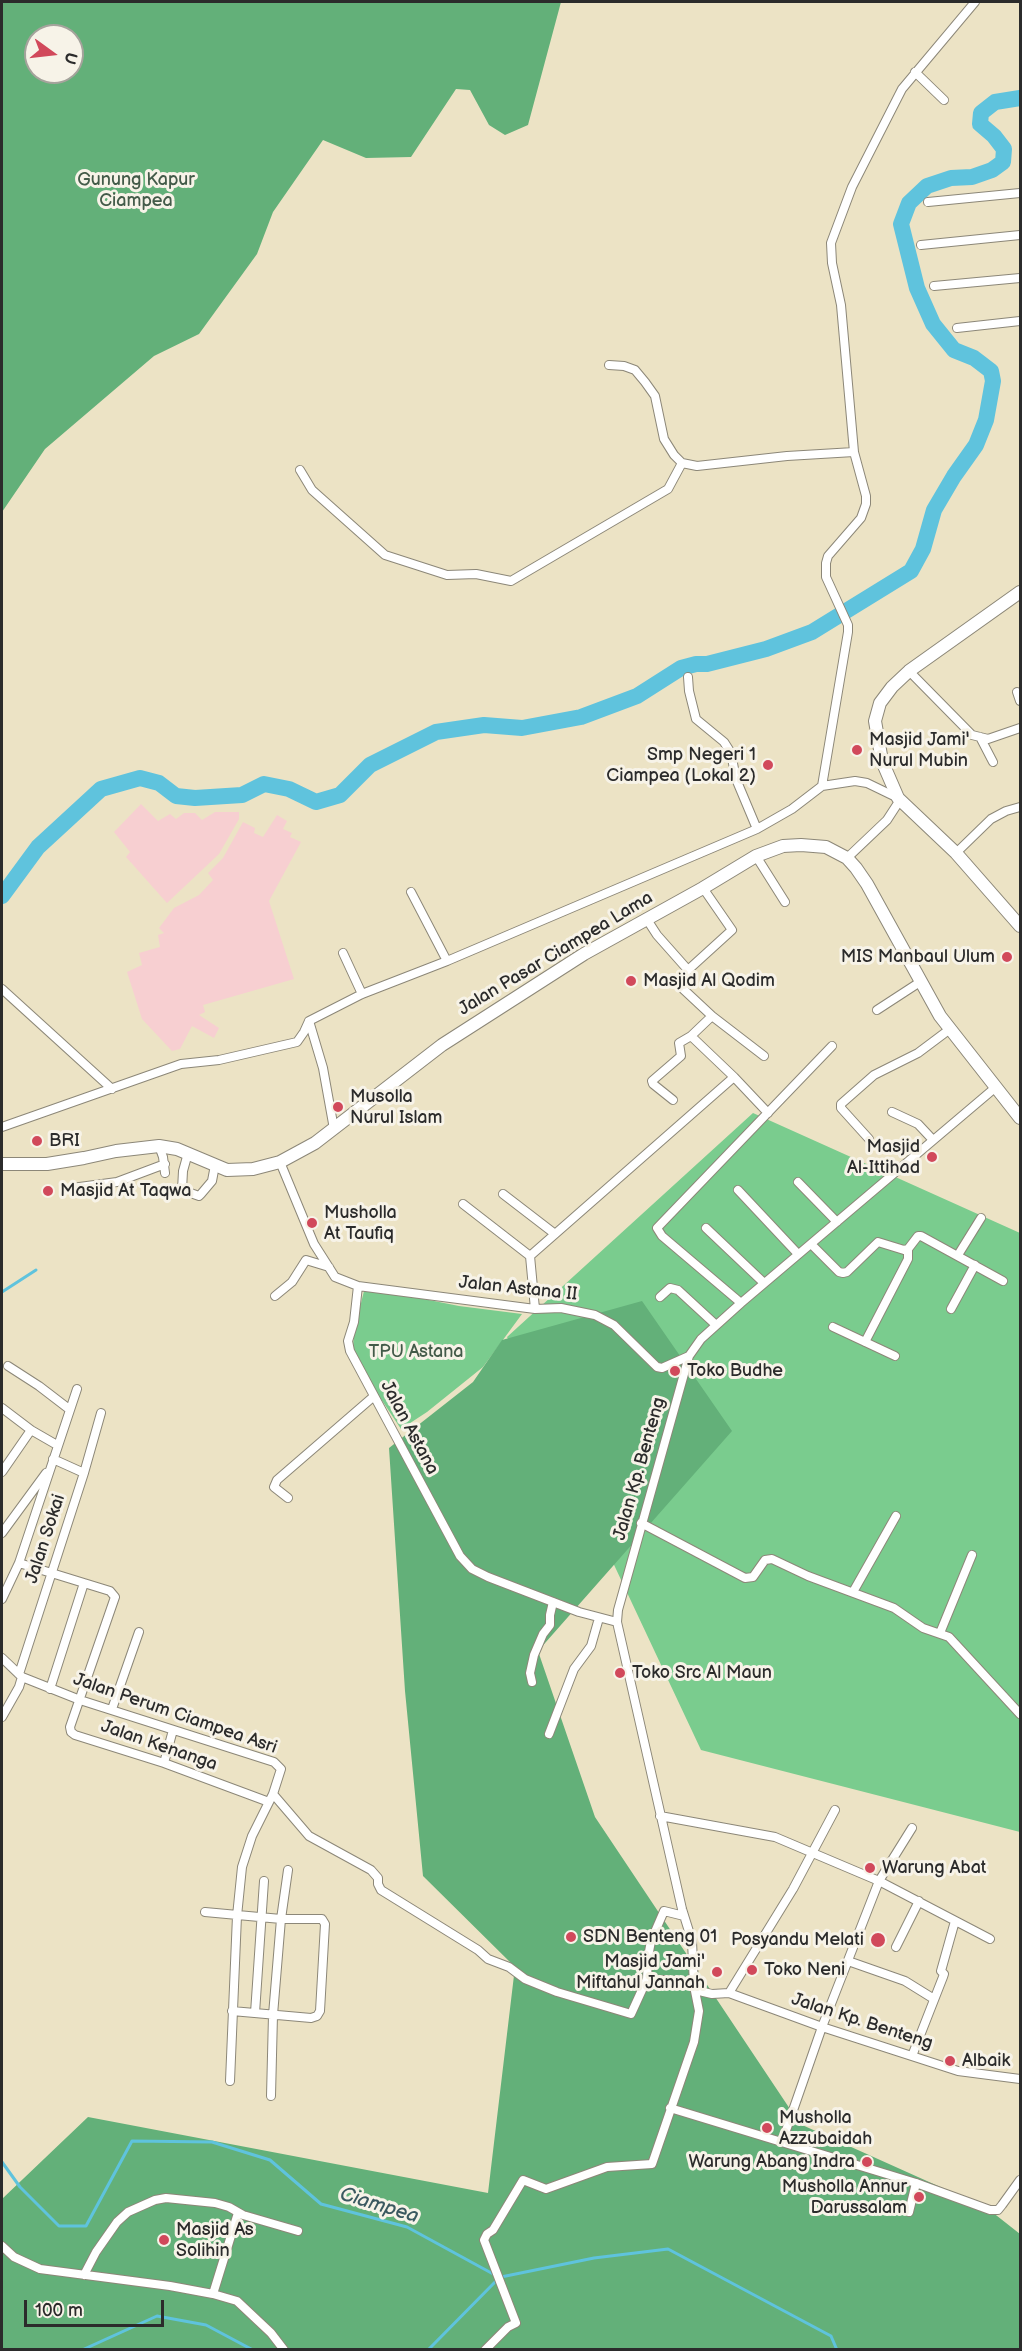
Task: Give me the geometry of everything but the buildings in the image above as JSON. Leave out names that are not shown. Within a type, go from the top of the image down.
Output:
[{"type":"main road","points":[[1020,592],[909,671],[880,702],[875,722],[882,761],[899,799],[956,853],[1020,926]]},
{"type":"main road","name":"Jalan Pasar Ciampea Lama","points":[[2,1164],[46,1164],[116,1151],[159,1146],[177,1149],[227,1170],[241,1170],[280,1162],[307,1148],[334,1129],[442,1045],[584,954],[756,856],[783,846],[826,847],[847,858],[867,884],[940,1016],[1020,1118]]},
{"type":"street","points":[[822,786],[848,640],[848,625],[826,577],[826,563],[828,556],[861,518],[866,504],[854,452],[841,305],[832,264],[831,243],[852,187],[902,89],[975,2]]},
{"type":"street","points":[[915,72],[944,100]]},
{"type":"street","points":[[928,202],[1020,193]]},
{"type":"street","points":[[921,245],[1020,235]]},
{"type":"street","points":[[934,286],[1020,278]]},
{"type":"street","points":[[957,328],[1020,321]]},
{"type":"street","points":[[609,365],[624,366],[635,370],[645,382],[655,396],[664,439],[682,463],[697,466],[788,456],[854,452]]},
{"type":"street","points":[[300,470],[312,490],[385,555],[447,575],[476,574],[511,581],[668,489],[682,463]]},
{"type":"street","points":[[909,671],[972,735],[988,740],[1020,728]]},
{"type":"street","points":[[688,677],[696,719],[728,747],[736,779],[758,829]]},
{"type":"street","points":[[980,737],[993,762]]},
{"type":"street","points":[[2,1127],[181,1064],[219,1060],[297,1042],[309,1021],[362,994],[447,961],[758,829],[792,809],[822,786],[855,781],[867,783],[899,799],[887,820],[847,858]]},
{"type":"street","points":[[956,853],[991,819],[1005,811],[1020,807]]},
{"type":"street","points":[[756,856],[785,902]]},
{"type":"street","points":[[703,888],[736,927],[688,970],[681,982],[682,988],[712,1016],[764,1056]]},
{"type":"street","points":[[411,892],[447,961]]},
{"type":"street","points":[[646,918],[657,935],[688,970]]},
{"type":"street","points":[[343,953],[362,994]]},
{"type":"street","points":[[877,1010],[921,982]]},
{"type":"street","points":[[2,989],[112,1089]]},
{"type":"street","points":[[673,1100],[652,1081],[681,1056],[679,1043],[691,1036],[712,1016]]},
{"type":"street","points":[[309,1021],[323,1068],[334,1129]]},
{"type":"street","points":[[869,1139],[841,1108],[841,1104],[874,1075],[918,1053],[930,1043],[939,1040],[950,1029]]},
{"type":"street","points":[[691,1036],[768,1113]]},
{"type":"street","points":[[741,1303],[662,1236],[657,1228],[832,1046]]},
{"type":"street","points":[[530,1256],[734,1077]]},
{"type":"street","name":"Jalan Kp. Benteng","points":[[485,2349],[508,2327],[516,2323],[483,2240],[486,2234],[493,2230],[523,2181],[546,2189],[607,2167],[652,2164],[694,2042],[699,2012],[694,1986],[692,1941],[660,1816],[617,1622],[618,1610],[641,1523],[689,1356],[697,1344],[741,1303],[996,1087]]},
{"type":"street","points":[[892,1112],[918,1124],[933,1140]]},
{"type":"street","points":[[72,1188],[117,1182],[165,1168],[159,1146]]},
{"type":"street","points":[[188,1153],[183,1172],[182,1190],[199,1196],[212,1181],[215,1165]]},
{"type":"street","points":[[280,1162],[314,1244],[335,1277],[358,1286]]},
{"type":"street","points":[[798,1182],[837,1222]]},
{"type":"street","points":[[738,1190],[798,1254]]},
{"type":"street","points":[[503,1194],[555,1234]]},
{"type":"street","points":[[464,1204],[530,1256],[535,1309]]},
{"type":"street","points":[[958,1255],[981,1218]]},
{"type":"street","points":[[705,1228],[764,1283]]},
{"type":"street","points":[[866,1342],[908,1259],[908,1249],[918,1236],[958,1255],[1003,1281]]},
{"type":"street","points":[[811,1244],[839,1272],[843,1273],[847,1272],[878,1242],[900,1249],[908,1249]]},
{"type":"street","points":[[274,1296],[292,1281],[306,1260],[329,1267]]},
{"type":"street","points":[[951,1309],[975,1265]]},
{"type":"street","name":"Jalan Astana II","points":[[358,1286],[535,1309],[561,1308],[595,1315],[606,1319],[657,1367],[662,1368],[689,1356]]},
{"type":"street","name":"Jalan Astana","points":[[358,1286],[354,1322],[348,1341],[350,1351],[460,1556],[472,1569],[488,1577],[553,1602],[617,1622]]},
{"type":"street","points":[[660,1297],[669,1288],[678,1290],[716,1325]]},
{"type":"street","points":[[833,1327],[895,1356]]},
{"type":"street","points":[[8,1366],[69,1409]]},
{"type":"street","points":[[2,1599],[19,1563],[77,1389]]},
{"type":"street","points":[[288,1498],[274,1487],[277,1480],[374,1397]]},
{"type":"street","points":[[2,1411],[57,1445]]},
{"type":"street","name":"Jalan Sokai","points":[[2,1717],[19,1687],[20,1676],[101,1413]]},
{"type":"street","points":[[2,1472],[31,1430]]},
{"type":"street","points":[[51,1464],[84,1473]]},
{"type":"street","points":[[2,1533],[51,1464]]},
{"type":"street","points":[[853,1592],[896,1516]]},
{"type":"street","points":[[641,1523],[745,1578],[753,1577],[768,1558],[894,1608],[923,1628],[949,1637],[1020,1714]]},
{"type":"street","points":[[940,1632],[972,1554]]},
{"type":"street","points":[[19,1563],[84,1583],[50,1689]]},
{"type":"street","name":"Jalan Kenanga","points":[[84,1583],[110,1591],[115,1597],[70,1727],[75,1736],[271,1798]]},
{"type":"street","points":[[532,1682],[530,1672],[534,1655],[543,1634],[550,1625],[553,1602]]},
{"type":"street","points":[[549,1734],[574,1669],[591,1646],[599,1618]]},
{"type":"street","points":[[112,1709],[139,1632]]},
{"type":"street","name":"Jalan Perum Ciampea Asri","points":[[2,1659],[20,1676],[50,1689],[278,1765],[280,1769],[271,1798],[246,1851],[237,1916],[230,2081]]},
{"type":"street","points":[[164,1763],[174,1730]]},
{"type":"street","points":[[271,1798],[309,1836],[371,1870],[378,1878],[381,1890],[478,1950],[488,1959],[509,1967],[525,1978],[557,1992],[631,2014],[647,1978],[651,1941],[664,1911],[684,1916]]},
{"type":"street","points":[[729,1993],[793,1889],[835,1810]]},
{"type":"street","points":[[660,1816],[775,1837],[879,1881],[990,1939]]},
{"type":"street","points":[[782,2142],[822,2027],[879,1881],[912,1828]]},
{"type":"street","points":[[271,2096],[273,2015],[281,1919],[288,1870]]},
{"type":"street","points":[[255,2013],[264,1881]]},
{"type":"street","points":[[896,1947],[919,1901]]},
{"type":"street","points":[[205,1912],[324,1921],[320,2011],[316,2016],[310,2018],[232,2011]]},
{"type":"street","points":[[912,2056],[944,1974],[941,1971],[955,1921]]},
{"type":"street","points":[[848,1961],[905,1981],[934,1999]]},
{"type":"street","points":[[647,1978],[694,1986]]},
{"type":"street","name":"Jalan Kp. Benteng","points":[[694,1986],[712,1994],[729,1993],[822,2027],[958,2071],[1020,2079]]},
{"type":"street","points":[[670,2108],[916,2183],[990,2210],[998,2210],[1020,2180]]},
{"type":"street","points":[[909,2212],[916,2183]]},
{"type":"street","points":[[84,2275],[117,2222],[142,2204],[166,2198],[215,2203],[229,2207],[238,2213],[298,2231]]},
{"type":"street","points":[[213,2294],[238,2213]]},
{"type":"street","points":[[2,2246],[14,2257],[40,2269],[170,2286],[237,2301],[271,2333],[284,2349]]},
{"type":"shaded area","points":[[141,804],[158,821],[170,814],[176,819],[184,813],[195,813],[202,820],[215,812],[239,812],[239,819],[219,854],[167,903],[126,857],[130,852],[114,832]]},
{"type":"shaded area","points":[[277,815],[287,821],[283,829],[292,833],[290,837],[301,842],[269,901],[294,979],[203,1005],[205,1012],[199,1015],[219,1028],[214,1038],[192,1026],[180,1049],[172,1051],[142,1019],[127,972],[142,965],[139,953],[160,947],[158,935],[164,933],[159,928],[174,908],[199,895],[213,880],[208,873],[223,858],[243,822],[255,828],[254,833],[263,837]]},
{"type":"green space","name":"Gunung Kapur Ciampea","points":[[2,2],[561,2],[528,125],[505,135],[489,125],[470,90],[456,89],[411,157],[366,158],[323,140],[273,212],[257,254],[199,334],[154,356],[45,449],[2,512]]},
{"type":"green space","points":[[753,1113],[1020,1233],[1020,1832],[701,1750],[507,1337]]},
{"type":"green space","name":"TPU Astana","points":[[364,1291],[399,1294],[459,1306],[522,1314],[483,1367],[427,1412],[401,1429],[365,1375],[353,1348],[354,1331]]},
{"type":"green space","points":[[642,1301],[732,1431],[538,1651],[595,1817],[800,2124],[987,2208],[1020,2234],[1020,2349],[2,2350],[2,2199],[88,2117],[488,2193],[515,1967],[423,1876],[405,1691],[389,1448],[473,1382],[502,1340]]},
{"type":"waterway","points":[[2,896],[38,847],[101,789],[140,778],[159,783],[176,796],[195,798],[242,795],[264,784],[289,789],[316,802],[340,795],[370,765],[436,732],[484,725],[522,728],[581,717],[637,696],[681,668],[766,649],[812,632],[911,571],[923,549],[934,510],[976,445],[986,420],[993,381],[991,371],[974,358],[954,350],[933,324],[917,288],[901,224],[909,203],[927,186],[951,178],[972,177],[992,170],[1003,162],[1004,149],[980,124],[981,113],[995,102],[1020,98]]},
{"type":"waterway","points":[[2,1292],[36,1270]]},
{"type":"waterway","name":"Ciampea","points":[[2,2162],[20,2187],[59,2226],[86,2226],[132,2141],[212,2142],[270,2160],[321,2204],[407,2227],[495,2275]]},
{"type":"waterway","name":"Ciampea","points":[[501,2277],[594,2258],[668,2249],[831,2336],[837,2350]]},
{"type":"waterway","points":[[428,2350],[498,2279]]},
{"type":"waterway","points":[[82,2350],[157,2316],[206,2325],[253,2350]]},
{"type":"place","name":"Masjid Jami' Nurul Mubin","points":[[857,750]]},
{"type":"place","name":"Smp Negeri 1 Ciampea (Lokal 2)","points":[[768,765]]},
{"type":"place","name":"MIS Manbaul Ulum","points":[[1007,957]]},
{"type":"place","name":"Masjid Al Qodim","points":[[631,981]]},
{"type":"place","name":"Musolla Nurul Islam","points":[[338,1107]]},
{"type":"place","name":"BRI","points":[[37,1141]]},
{"type":"place","name":"Masjid Al-Ittihad","points":[[932,1157]]},
{"type":"place","name":"Masjid At Taqwa","points":[[48,1191]]},
{"type":"place","name":"Musholla At Taufiq","points":[[312,1223]]},
{"type":"place","name":"Toko Budhe","points":[[675,1371]]},
{"type":"place","name":"Toko Src Al Maun","points":[[620,1673]]},
{"type":"place","name":"Warung Abat","points":[[870,1868]]},
{"type":"place","name":"SDN Benteng 01","points":[[571,1937]]},
{"type":"place","name":"Posyandu Melati","points":[[878,1940]]},
{"type":"place","name":"Toko Neni","points":[[752,1970]]},
{"type":"place","name":"Masjid Jami' Miftahul Jannah","points":[[717,1972]]},
{"type":"place","name":"Albaik","points":[[950,2061]]},
{"type":"place","name":"Musholla Azzubaidah","points":[[767,2128]]},
{"type":"place","name":"Warung Abang Indra","points":[[867,2162]]},
{"type":"place","name":"Musholla Annur Darussalam","points":[[919,2197]]},
{"type":"place","name":"Masjid As Solihin","points":[[164,2240]]}]
